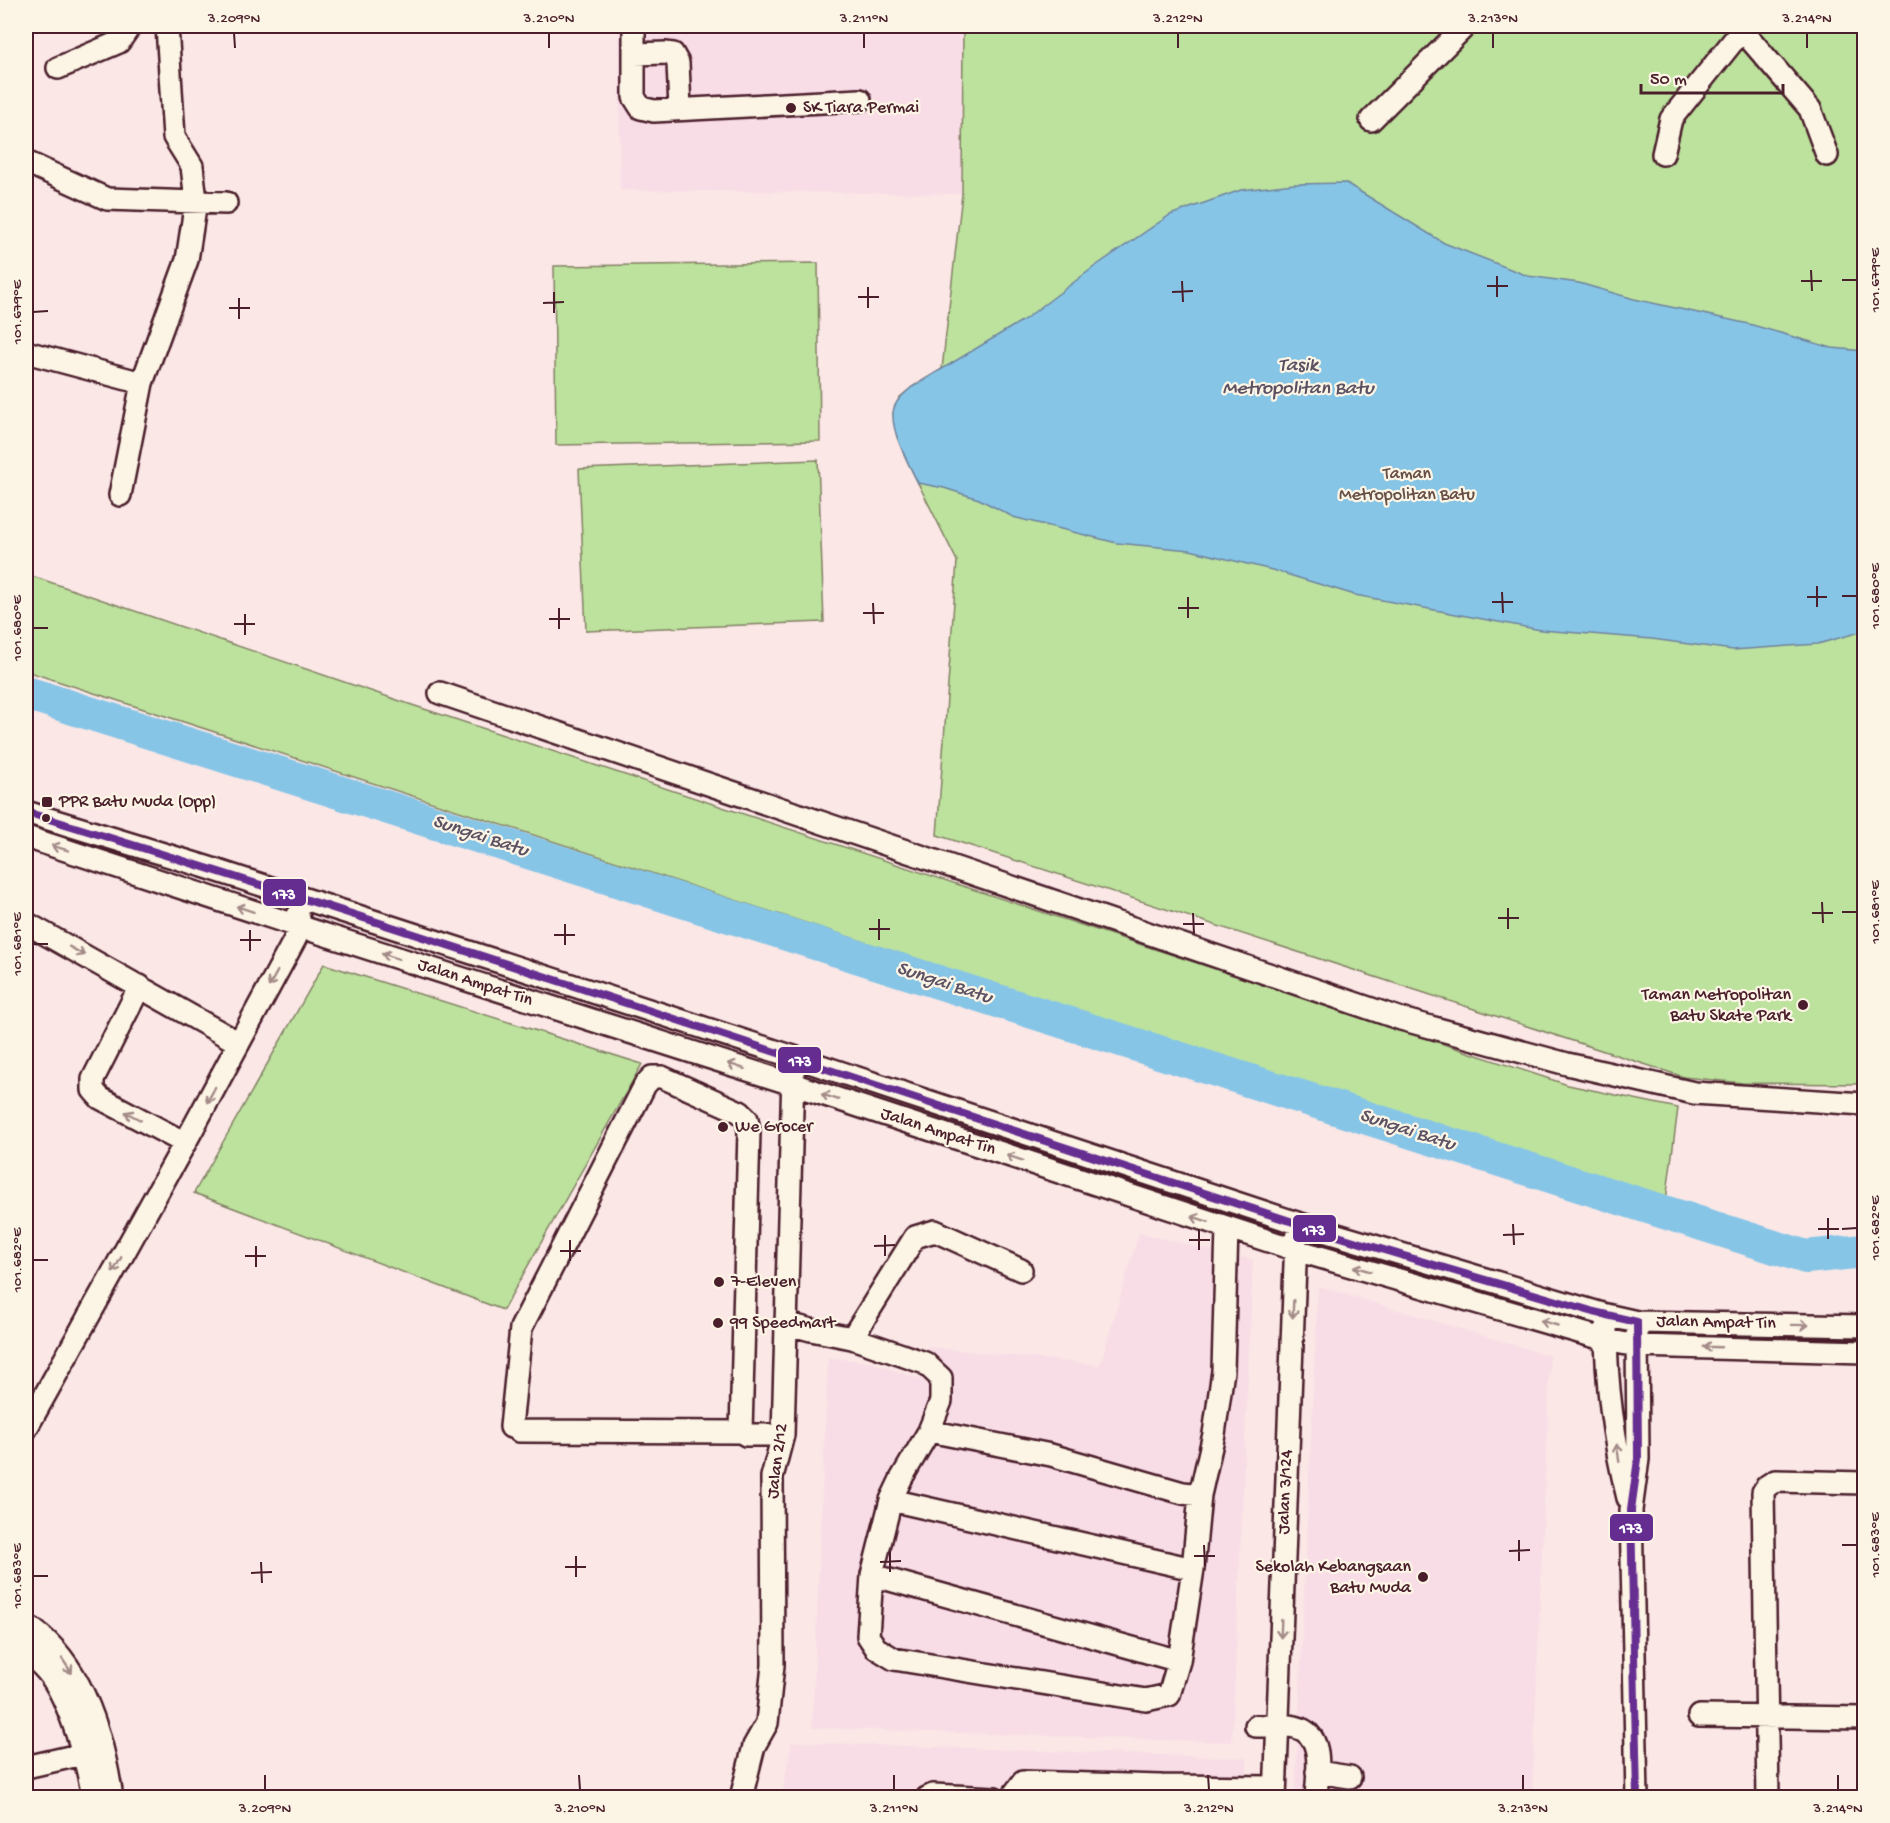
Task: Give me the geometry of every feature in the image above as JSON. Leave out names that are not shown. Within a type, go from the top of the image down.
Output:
[{"type":"street","points":[[58,68],[118,42],[130,26]]},
{"type":"street","points":[[120,495],[142,383],[186,260],[196,201],[192,166],[174,137],[167,26]]},
{"type":"street","points":[[634,26],[634,97],[641,108],[654,111],[860,100]]},
{"type":"street","points":[[1371,120],[1465,26]]},
{"type":"street","points":[[1663,154],[1671,119],[1742,30],[1810,109],[1827,155]]},
{"type":"street","points":[[634,54],[665,52],[673,54],[678,63],[680,110]]},
{"type":"street","points":[[26,162],[107,198],[226,203]]},
{"type":"street","points":[[26,352],[142,383]]},
{"type":"street","points":[[440,693],[1401,1019],[1567,1064],[1694,1093],[1864,1104]]},
{"type":"street","name":"Jalan Ampat Tin","points":[[26,812],[206,867],[794,1057],[1297,1223],[1606,1315],[1637,1322],[1864,1326]]},
{"type":"street","name":"Jalan Ampat Tin","points":[[26,837],[792,1084],[1296,1250],[1606,1340],[1637,1346],[1864,1352]]},
{"type":"street","points":[[28,1419],[185,1143],[301,927],[298,914],[288,905],[206,867]]},
{"type":"street","points":[[26,923],[238,1043]]},
{"type":"street","points":[[140,986],[93,1079],[93,1090],[100,1098],[185,1143]]},
{"type":"street","name":"Jalan 2/12","points":[[741,1797],[754,1746],[767,1723],[773,1665],[772,1477],[783,1435],[794,1057]]},
{"type":"street","points":[[741,1432],[749,1131],[747,1119],[740,1112],[662,1077],[651,1077],[521,1328],[517,1367],[519,1401],[516,1428],[741,1432],[746,1435],[783,1435]]},
{"type":"street","name":"Jalan 3/124","points":[[1275,1792],[1267,1726],[1297,1223]]},
{"type":"street","points":[[785,1323],[852,1338],[925,1363],[941,1378],[941,1401],[929,1431],[891,1500],[872,1575],[868,1636],[876,1648],[894,1659],[1146,1700],[1169,1695],[1179,1661],[1193,1569],[1200,1495],[1215,1434],[1222,1371],[1227,1228]]},
{"type":"street","points":[[852,1338],[915,1237],[922,1233],[935,1231],[1021,1269]]},
{"type":"street","points":[[1606,1315],[1606,1340],[1619,1460],[1631,1510]]},
{"type":"street","points":[[1637,1322],[1638,1460],[1631,1510],[1637,1797]]},
{"type":"street","points":[[929,1431],[1051,1455],[1183,1493],[1200,1495]]},
{"type":"street","points":[[1768,1797],[1763,1492],[1775,1481],[1864,1483]]},
{"type":"street","points":[[891,1500],[1193,1569]]},
{"type":"street","points":[[872,1575],[1179,1661]]},
{"type":"street","points":[[26,1625],[62,1657],[88,1701],[109,1774],[112,1797]]},
{"type":"street","points":[[26,1650],[50,1675],[68,1708],[83,1754],[93,1797]]},
{"type":"street","points":[[1699,1716],[1864,1718]]},
{"type":"street","points":[[1267,1726],[1296,1727],[1314,1738],[1317,1746],[1316,1797]]},
{"type":"street","points":[[26,1767],[83,1754]]},
{"type":"street","points":[[1317,1772],[1350,1777]]},
{"type":"street","points":[[1011,1797],[1023,1782],[1161,1792],[1275,1792]]},
{"type":"street","points":[[927,1797],[933,1795],[995,1797]]},
{"type":"shaded area","name":"SK Tiara Permai","points":[[619,26],[963,26],[962,194],[620,190]]},
{"type":"shaded area","points":[[1139,1233],[1253,1260],[1232,1742],[812,1728],[828,1357],[873,1363],[923,1380],[927,1347],[1100,1365]]},
{"type":"shaded area","name":"Sekolah Kebangsaan Batu Muda","points":[[1318,1286],[1550,1356],[1532,1797],[1295,1798]]},
{"type":"shaded area","points":[[792,1742],[1247,1758],[1246,1797],[781,1798]]},
{"type":"green space","name":"Taman Metropolitan Batu","points":[[963,26],[1864,26],[1864,1084],[1742,1083],[1684,1077],[937,835],[957,561],[908,463],[897,437],[893,413],[899,398],[912,387],[942,369],[962,194]]},
{"type":"green space","points":[[818,263],[820,441],[556,445],[554,266]]},
{"type":"green space","points":[[818,460],[824,622],[586,631],[579,469]]},
{"type":"green space","points":[[26,574],[409,704],[1568,1085],[1678,1108],[1666,1201],[26,671]]},
{"type":"green space","points":[[324,964],[642,1064],[503,1310],[194,1193]]},
{"type":"water","name":"Tasik Metropolitan Batu","points":[[1346,183],[1444,243],[1528,276],[1579,283],[1634,299],[1749,324],[1832,348],[1864,351],[1864,631],[1818,644],[1733,650],[1652,639],[1541,630],[1355,595],[1276,571],[1190,550],[1117,543],[1013,517],[979,499],[918,483],[902,449],[893,422],[895,406],[912,387],[1025,319],[1094,267],[1170,215],[1241,190],[1294,184]]},
{"type":"waterway","name":"Sungai Batu","points":[[26,693],[1806,1257],[1864,1251]]},
{"type":"transit line","name":"173","points":[[26,812],[502,963],[1293,1222],[1594,1312],[1637,1322],[1638,1459],[1631,1510],[1637,1798]]},
{"type":"place","name":"SK Tiara Permai","points":[[791,108]]},
{"type":"place","name":"PPR Batu Muda (Opp)","points":[[47,802]]},
{"type":"place","name":"Taman Metropolitan Batu Skate Park","points":[[1803,1005]]},
{"type":"place","name":"We Grocer","points":[[723,1127]]},
{"type":"place","name":"7-Eleven","points":[[719,1282]]},
{"type":"place","name":"99 Speedmart","points":[[718,1323]]},
{"type":"place","name":"Sekolah Kebangsaan Batu Muda","points":[[1423,1577]]}]
